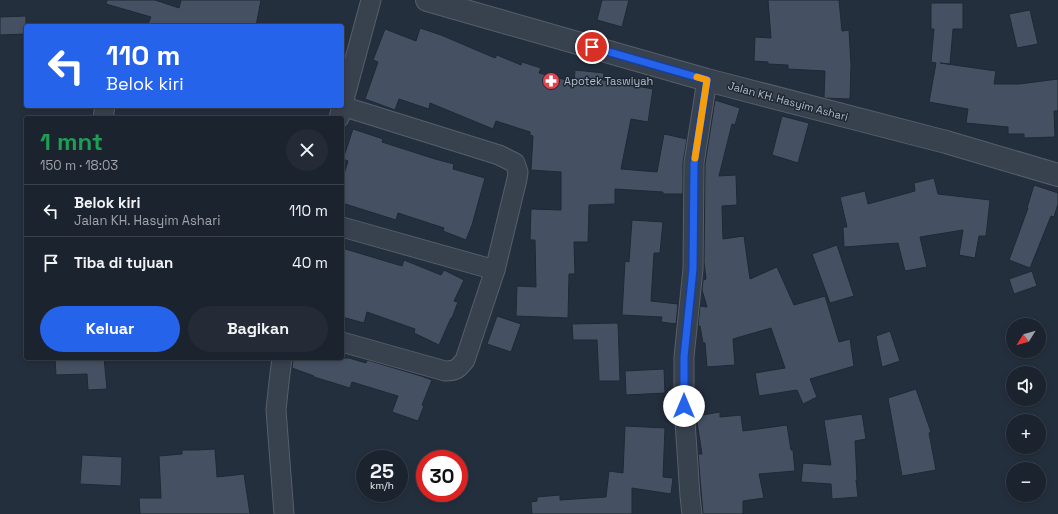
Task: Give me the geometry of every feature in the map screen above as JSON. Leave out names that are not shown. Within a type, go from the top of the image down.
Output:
[{"type":"street","points":[[344,99],[371,0]]},
{"type":"street","name":"Jalan KH. Hasyim Ashari","points":[[427,0],[707,80],[946,142],[1058,175]]},
{"type":"street","points":[[692,514],[684,406],[684,357],[693,269],[694,164],[707,80]]},
{"type":"street","points":[[344,107],[500,155],[515,163],[518,172],[495,270],[465,360],[460,367],[454,371],[445,371],[344,343]]},
{"type":"street","points":[[344,228],[495,270]]},
{"type":"street","points":[[282,360],[276,410],[284,514]]},
{"type":"building","points":[[107,0],[155,0],[179,8],[181,0],[261,0],[256,24],[148,24],[151,17],[106,4]]},
{"type":"building","points":[[602,0],[629,0],[622,27],[597,20]]},
{"type":"building","points":[[768,0],[839,0],[842,31],[849,30],[851,65],[850,99],[824,98],[825,71],[788,69],[788,65],[768,64],[768,62],[754,61],[755,37],[771,38]]},
{"type":"building","points":[[931,3],[963,3],[963,29],[953,29],[950,64],[940,63],[996,71],[994,84],[1019,84],[1058,79],[1058,111],[1054,111],[1055,137],[1024,138],[1024,134],[1008,134],[1008,127],[966,123],[968,109],[929,102],[936,63],[931,62],[934,29],[931,29]]},
{"type":"building","points":[[1030,10],[1038,44],[1017,48],[1009,14]]},
{"type":"building","points":[[26,16],[24,34],[0,35],[0,17]]},
{"type":"building","points":[[420,28],[441,35],[495,58],[497,55],[521,65],[522,62],[541,68],[539,73],[574,82],[575,70],[604,73],[603,80],[653,89],[648,122],[631,119],[621,169],[657,172],[664,134],[687,139],[683,163],[683,194],[663,194],[663,192],[615,189],[615,204],[589,205],[588,242],[574,242],[575,274],[569,274],[568,318],[516,316],[517,286],[536,287],[535,240],[530,240],[531,209],[561,210],[561,172],[531,170],[533,136],[530,135],[530,132],[496,121],[493,129],[430,103],[429,109],[399,99],[395,110],[365,99],[378,62],[373,60],[385,29],[416,41]]},
{"type":"building","points":[[715,100],[740,108],[735,125],[732,124],[719,176],[736,175],[737,205],[722,206],[723,239],[744,236],[750,279],[777,267],[794,305],[825,296],[839,342],[850,339],[854,366],[810,379],[817,397],[803,404],[797,390],[759,396],[755,373],[785,368],[771,328],[733,339],[735,365],[707,367],[705,343],[703,343],[700,326],[698,326],[700,306],[707,307],[702,290],[703,280],[706,279],[704,262],[705,164]]},
{"type":"building","points":[[782,116],[809,123],[798,163],[772,155]]},
{"type":"building","points":[[353,129],[383,139],[382,142],[454,164],[453,169],[485,178],[472,225],[466,240],[443,231],[444,228],[398,213],[396,220],[344,204],[344,174],[348,161],[344,159]]},
{"type":"building","points":[[934,178],[938,194],[990,200],[986,236],[979,236],[975,258],[959,255],[963,230],[920,237],[927,267],[905,271],[898,243],[844,247],[843,227],[847,227],[840,197],[865,191],[868,204],[915,191],[914,183]]},
{"type":"building","points":[[1034,185],[1058,193],[1058,204],[1054,217],[1051,216],[1030,268],[1009,260],[1028,208]]},
{"type":"building","points":[[632,220],[663,222],[660,253],[654,253],[651,301],[678,304],[676,324],[661,322],[662,317],[622,315],[625,261],[629,262]]},
{"type":"building","points":[[837,245],[854,296],[830,303],[812,254]]},
{"type":"building","points":[[344,249],[402,266],[404,260],[441,275],[444,270],[464,280],[454,301],[458,302],[452,318],[439,345],[414,333],[415,329],[367,312],[364,323],[344,318]]},
{"type":"building","points":[[1032,271],[1037,286],[1014,294],[1009,279]]},
{"type":"building","points":[[497,316],[521,324],[511,352],[487,344]]},
{"type":"building","points":[[618,323],[620,381],[599,381],[597,340],[573,340],[572,324]]},
{"type":"building","points":[[890,331],[900,361],[882,367],[876,336]]},
{"type":"building","points":[[344,358],[349,358],[366,363],[367,360],[432,380],[422,405],[424,406],[418,421],[392,412],[398,396],[352,382],[350,388],[314,377],[292,368],[293,360],[344,360]]},
{"type":"building","points":[[55,360],[104,360],[107,389],[88,390],[87,374],[56,375]]},
{"type":"building","points":[[664,369],[665,393],[626,395],[625,371]]},
{"type":"building","points":[[916,389],[931,432],[929,433],[936,470],[902,476],[888,398]]},
{"type":"building","points":[[720,412],[720,417],[741,415],[743,431],[787,425],[791,450],[793,450],[795,471],[759,474],[764,498],[743,501],[743,514],[703,514],[698,454],[702,454],[696,416]]},
{"type":"building","points":[[862,414],[866,439],[855,441],[858,497],[832,499],[831,484],[801,482],[803,463],[831,465],[824,420]]},
{"type":"building","points":[[625,426],[665,428],[663,477],[673,478],[671,494],[632,488],[632,514],[532,514],[531,502],[537,501],[537,497],[560,495],[560,500],[606,497],[609,471],[623,473]]},
{"type":"building","points":[[215,449],[217,477],[244,474],[250,514],[140,514],[139,498],[161,498],[159,456],[182,454],[182,450]]},
{"type":"building","points":[[82,455],[122,457],[121,486],[80,484]]},
{"type":"slow traffic","points":[[695,158],[707,80],[697,77]]},
{"type":"place","name":"Apotek Taswiyah","points":[[551,81]]},
{"type":"route","points":[[592,47],[707,80],[694,164],[693,269],[684,357],[684,406]]}]
